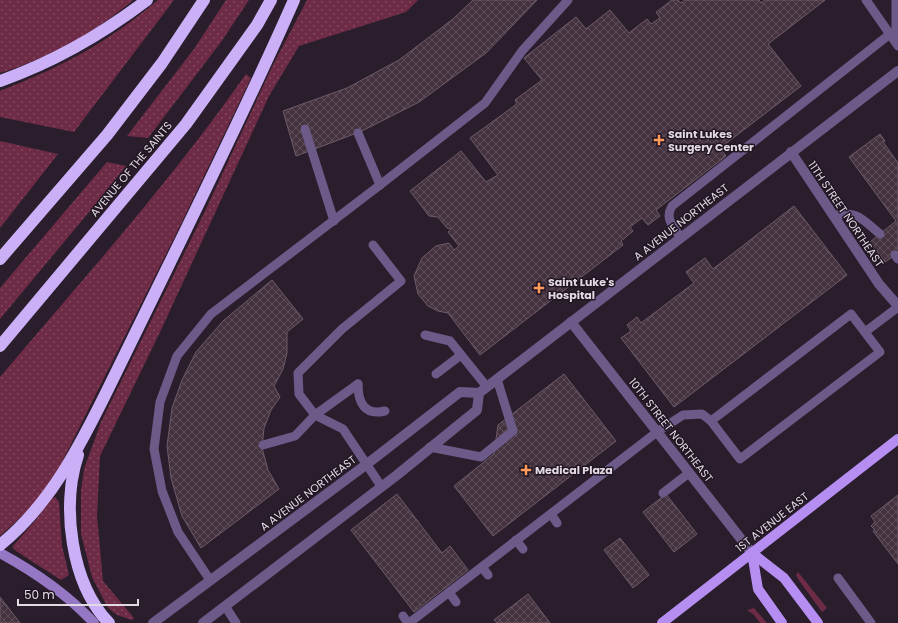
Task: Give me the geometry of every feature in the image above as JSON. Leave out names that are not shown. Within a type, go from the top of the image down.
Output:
[{"type":"highway","points":[[0,81],[24,73],[71,52],[122,19],[147,0]]},
{"type":"highway","points":[[0,259],[116,123],[162,63],[204,0]]},
{"type":"highway","name":"AVENUE OF THE SAINTS","points":[[0,346],[186,124],[257,25],[271,0]]},
{"type":"highway","points":[[109,623],[94,604],[83,580],[73,541],[71,496],[76,461],[83,441],[263,70],[294,0]]},
{"type":"highway","points":[[0,544],[28,519],[83,441]]},
{"type":"main road","name":"1ST AVENUE EAST","points":[[662,623],[898,439]]},
{"type":"main road","points":[[0,553],[44,579],[71,600],[94,623]]},
{"type":"main road","points":[[752,553],[758,589],[782,623]]},
{"type":"main road","points":[[752,553],[784,578],[818,623]]},
{"type":"street","name":"A AVENUE NORTHEAST","points":[[153,623],[367,464],[460,392],[483,390],[898,71]]},
{"type":"street","name":"11TH STREET NORTHEAST","points":[[791,152],[879,284],[898,306]]},
{"type":"street","name":"10TH STREET NORTHEAST","points":[[571,322],[752,553]]},
{"type":"street","points":[[203,623],[477,410],[483,390]]},
{"type":"lane","points":[[210,580],[178,532],[162,492],[154,449],[160,402],[177,356],[211,314],[334,221],[485,103],[522,51],[568,0]]},
{"type":"lane","points":[[866,0],[895,41]]},
{"type":"lane","points":[[895,41],[896,1],[898,0]]},
{"type":"lane","points":[[681,238],[668,220],[669,211],[672,206],[895,41]]},
{"type":"lane","points":[[305,129],[334,221]]},
{"type":"lane","points":[[358,133],[380,185]]},
{"type":"lane","points":[[833,216],[845,213],[858,216],[880,234]]},
{"type":"lane","points":[[373,245],[401,281],[342,329],[298,373],[299,394],[315,416],[344,429],[381,486]]},
{"type":"lane","points":[[865,332],[898,306]]},
{"type":"lane","points":[[406,621],[449,592],[657,432],[683,415],[702,414],[711,420],[740,459],[880,352],[851,314],[711,420]]},
{"type":"lane","points":[[425,335],[450,340],[462,355],[483,390]]},
{"type":"lane","points":[[436,374],[462,355]]},
{"type":"lane","points":[[430,447],[481,457],[513,431],[497,379]]},
{"type":"lane","points":[[262,445],[295,436],[315,416],[358,384],[358,396],[362,405],[377,413],[386,411]]},
{"type":"lane","points":[[663,493],[689,473]]},
{"type":"lane","points":[[551,514],[557,523]]},
{"type":"lane","points":[[516,540],[523,549]]},
{"type":"lane","points":[[482,567],[488,575]]},
{"type":"lane","points":[[838,578],[871,623]]},
{"type":"lane","points":[[449,592],[456,602]]},
{"type":"lane","points":[[225,606],[236,623]]},
{"type":"shaded area","points":[[0,0],[133,0],[103,23],[70,43],[35,60],[0,73]]},
{"type":"shaded area","points":[[158,0],[174,0],[74,132],[0,117],[0,91],[23,82],[83,53],[102,42],[139,16]]},
{"type":"shaded area","points":[[226,0],[249,0],[221,42],[148,138],[127,136],[194,49]]},
{"type":"shaded area","points":[[307,0],[418,0],[406,12],[299,46],[269,96],[161,330],[100,456],[97,516],[103,581],[134,618],[132,620],[117,615],[108,608],[92,577],[81,534],[81,491],[84,469],[101,422],[206,209],[273,65]]},
{"type":"shaded area","points":[[246,74],[251,78],[178,230],[59,468],[33,506],[0,536],[0,377],[95,266],[188,153]]},
{"type":"shaded area","points":[[0,141],[58,154],[0,228]]},
{"type":"shaded area","points":[[107,162],[126,166],[0,319],[0,288]]},
{"type":"shaded area","points":[[55,497],[59,502],[62,546],[69,575],[61,580],[12,547],[35,521],[51,499]]},
{"type":"shaded area","points":[[798,572],[827,608],[822,612],[798,579],[796,575]]},
{"type":"shaded area","points":[[754,608],[767,623],[760,623],[754,615],[747,610]]},
{"type":"building","points":[[473,0],[537,0],[486,53],[419,102],[362,131],[296,156],[283,111],[347,88],[399,60],[453,19]]},
{"type":"building","points":[[672,0],[678,0],[681,3],[685,0],[759,0],[761,3],[765,0],[825,0],[768,44],[801,86],[720,148],[726,156],[656,210],[660,216],[648,225],[642,218],[630,227],[633,231],[621,241],[623,245],[480,355],[448,313],[438,311],[428,306],[418,294],[414,276],[422,258],[436,246],[449,243],[454,250],[459,246],[448,232],[451,229],[447,228],[438,217],[429,216],[410,191],[461,151],[486,182],[498,175],[470,138],[517,104],[515,100],[542,80],[524,58],[576,17],[586,29],[610,10],[629,33],[647,19],[651,24],[660,18],[656,12]]},
{"type":"building","points":[[880,134],[885,141],[883,142],[898,163],[898,253],[885,262],[870,242],[896,221],[849,157]]},
{"type":"building","points":[[794,206],[847,275],[674,407],[621,338],[631,331],[627,325],[637,317],[641,323],[694,283],[686,272],[705,258],[713,269]]},
{"type":"building","points":[[272,280],[303,319],[287,332],[287,353],[283,369],[274,386],[280,397],[271,410],[264,428],[262,448],[268,470],[279,489],[201,548],[182,516],[171,478],[167,446],[172,408],[182,380],[196,352],[223,321]]},
{"type":"building","name":"Medical Plaza","points":[[564,374],[616,441],[493,536],[454,486],[494,454],[498,425]]},
{"type":"building","points":[[397,494],[442,553],[450,546],[468,570],[414,612],[351,530]]},
{"type":"building","points":[[666,494],[697,534],[674,552],[643,512]]},
{"type":"building","points":[[898,495],[898,564],[873,531],[875,530],[871,526],[875,522],[871,516]]},
{"type":"building","points":[[620,538],[649,575],[633,588],[604,550]]},
{"type":"building","points":[[528,594],[550,623],[497,623],[494,620]]},
{"type":"building","points":[[0,597],[20,623],[0,623]]},
{"type":"place","name":"Saint Lukes Surgery Center","points":[[659,140]]},
{"type":"place","name":"Saint Luke's Hospital","points":[[539,288]]},
{"type":"place","name":"Medical Plaza","points":[[526,470]]}]
